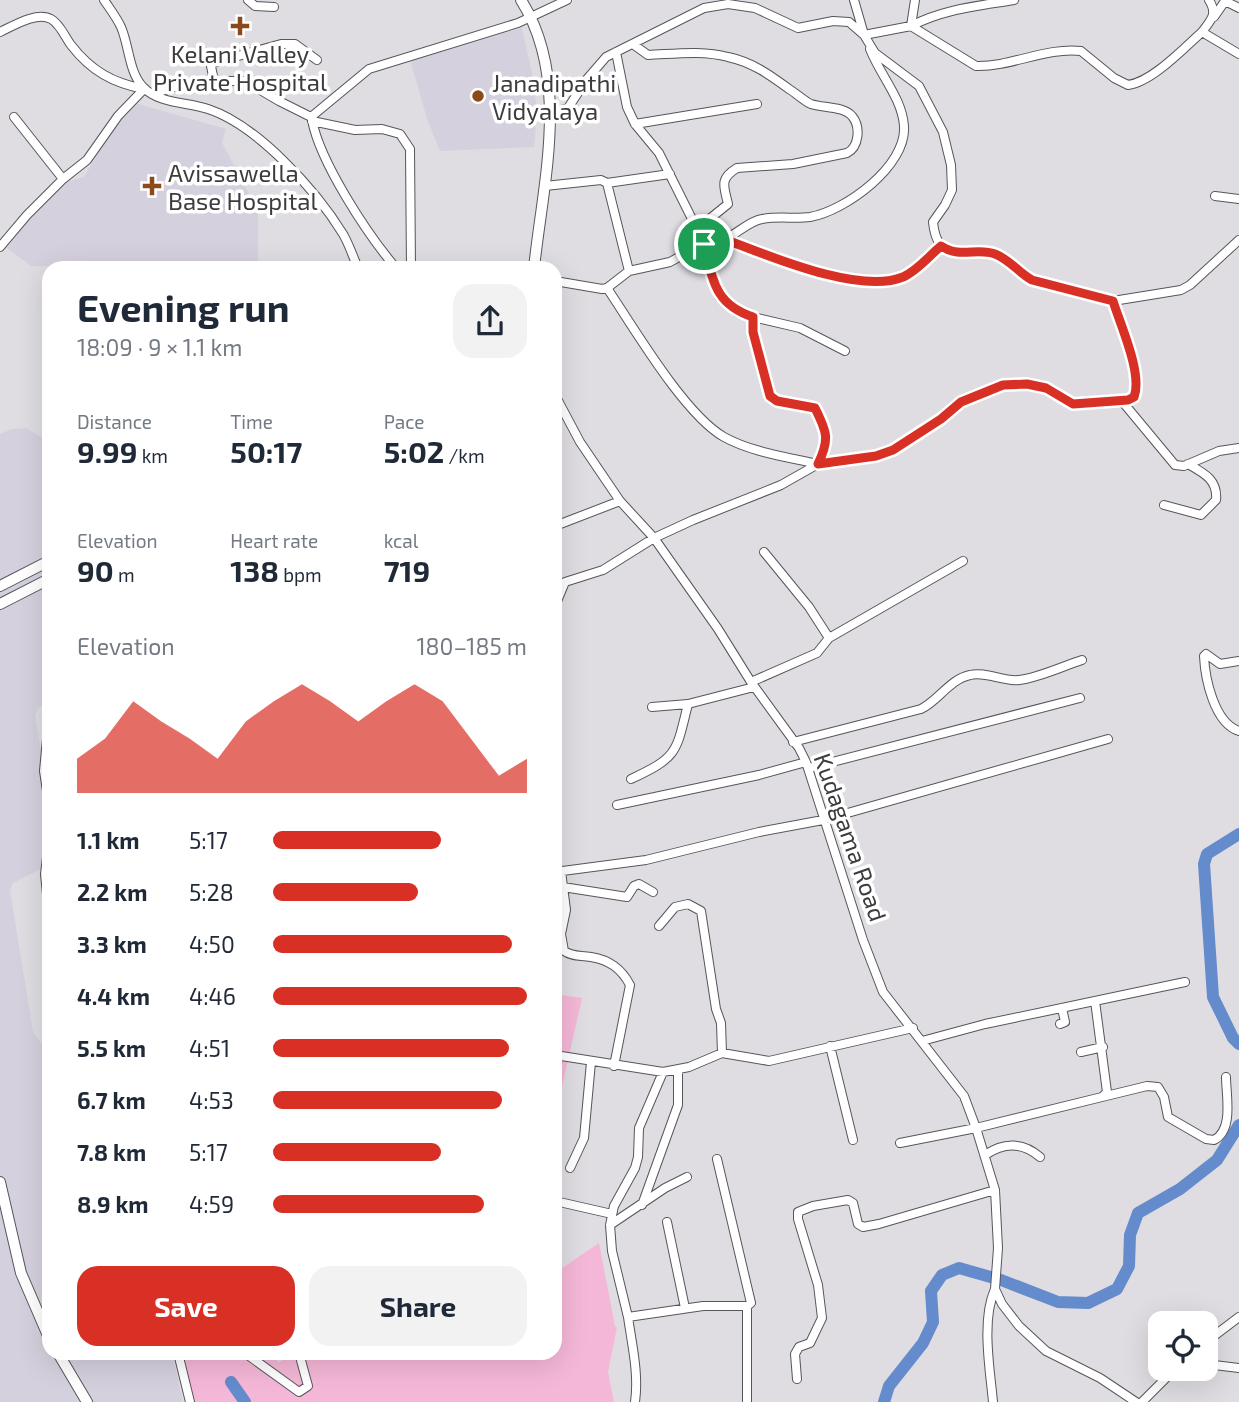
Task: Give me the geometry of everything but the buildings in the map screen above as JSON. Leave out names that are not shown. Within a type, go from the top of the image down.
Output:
[{"type":"street","points":[[104,0],[121,26],[138,80],[144,89]]},
{"type":"street","points":[[248,0],[255,6],[274,7]]},
{"type":"street","points":[[521,0],[531,17],[543,54],[550,114],[545,186],[535,261]]},
{"type":"street","points":[[312,119],[369,69],[518,23],[567,0]]},
{"type":"street","points":[[562,282],[607,288],[629,271],[670,261],[704,243],[724,239],[760,219],[812,217],[856,198],[893,161],[901,149],[904,127],[894,92],[877,68],[858,21],[853,0]]},
{"type":"street","points":[[911,26],[915,0]]},
{"type":"street","points":[[864,35],[911,26],[929,16],[949,11],[1014,0]]},
{"type":"street","points":[[1209,0],[1214,8],[1214,17]]},
{"type":"street","points":[[911,26],[976,66],[1060,51],[1081,51],[1114,78],[1128,85],[1143,80],[1202,32],[1225,1],[1239,8]]},
{"type":"street","points":[[550,114],[568,108],[600,63],[616,52],[693,13],[717,5],[755,8],[798,28],[833,21],[849,22],[864,35],[875,53],[919,86],[943,132],[951,165],[952,190],[933,222],[941,246],[949,251],[960,254],[999,255],[1032,280],[1113,301],[1186,288],[1239,240]]},
{"type":"street","points":[[0,32],[24,21],[42,17],[51,19],[93,68],[119,84],[144,89],[175,103],[207,109],[239,123],[275,153],[306,186],[343,234],[355,261]]},
{"type":"street","points":[[1202,32],[1239,54]]},
{"type":"street","points":[[214,81],[211,66],[213,63],[281,44],[295,44],[317,60]]},
{"type":"street","points":[[634,45],[648,55],[690,53],[727,56],[761,68],[810,103],[837,109],[850,114],[854,119],[857,144],[846,153],[793,164],[737,169],[729,173],[724,182],[728,204],[697,229]]},
{"type":"street","points":[[616,52],[627,107],[635,124],[659,153],[704,243],[719,296],[737,312],[800,328],[845,351]]},
{"type":"street","points":[[153,94],[180,85],[245,81],[312,119],[355,130],[382,129],[400,134],[410,149],[411,261]]},
{"type":"street","points":[[0,247],[63,179],[87,160],[118,116],[144,89]]},
{"type":"street","points":[[635,124],[757,104]]},
{"type":"street","points":[[14,117],[63,179]]},
{"type":"street","points":[[312,119],[318,146],[324,157],[376,245],[390,261]]},
{"type":"street","points":[[545,186],[601,180],[607,183],[670,174]]},
{"type":"street","points":[[607,183],[629,271]]},
{"type":"street","points":[[1215,196],[1239,199]]},
{"type":"street","points":[[724,239],[810,270],[847,280],[890,280],[904,276],[941,246]]},
{"type":"street","points":[[607,288],[677,390],[711,428],[726,438],[770,453],[818,464],[876,456],[893,450],[941,419],[961,402],[1003,385],[1027,384],[1046,388],[1073,404],[1128,400],[1134,397],[1135,372],[1113,301]]},
{"type":"street","points":[[562,589],[565,582],[603,570],[654,538],[781,485],[818,464],[826,442],[826,431],[815,408],[777,401],[770,396],[753,332],[753,317]]},
{"type":"street","points":[[1121,400],[1175,465],[1184,466],[1219,451],[1239,448]]},
{"type":"street","name":"Kudagama Road","points":[[562,408],[580,442],[620,501],[654,538],[718,629],[807,765],[863,940],[883,992],[964,1096],[976,1128],[995,1190],[998,1248],[995,1289]]},
{"type":"street","points":[[1164,505],[1201,515],[1216,500],[1217,491],[1212,480],[1188,464]]},
{"type":"street","points":[[562,523],[620,501]]},
{"type":"street","points":[[764,552],[809,607],[829,638]]},
{"type":"street","points":[[652,707],[688,704],[752,684],[817,653],[829,638],[963,561]]},
{"type":"street","points":[[0,586],[42,565]]},
{"type":"street","points":[[0,604],[42,583]]},
{"type":"street","points":[[1239,661],[1220,664],[1206,654],[1204,656],[1205,673],[1213,700],[1233,729],[1239,731]]},
{"type":"street","points":[[793,742],[921,709],[933,703],[955,682],[968,675],[979,674],[1017,681],[1082,660]]},
{"type":"street","points":[[617,805],[807,765],[1080,698]]},
{"type":"street","points":[[631,779],[672,756],[688,704]]},
{"type":"street","points":[[562,871],[646,860],[759,832],[823,820],[1108,739]]},
{"type":"street","points":[[562,884],[566,910],[562,929]]},
{"type":"street","points":[[563,887],[627,897],[634,886],[639,884],[653,892]]},
{"type":"street","points":[[659,926],[675,907],[688,904],[701,911],[716,1009],[721,1023],[722,1053]]},
{"type":"street","points":[[562,940],[564,951],[572,956],[613,963],[625,975],[630,985],[614,1066]]},
{"type":"street","points":[[922,1041],[985,1024],[1185,982]]},
{"type":"street","points":[[1095,1001],[1107,1092],[1102,1097]]},
{"type":"street","points":[[1060,1024],[1065,1022],[1062,1008]]},
{"type":"street","points":[[562,1056],[663,1072],[678,1070],[722,1053],[769,1061],[912,1028]]},
{"type":"street","points":[[830,1046],[853,1140]]},
{"type":"street","points":[[1081,1052],[1103,1047]]},
{"type":"street","points":[[570,1168],[584,1138],[592,1062]]},
{"type":"street","points":[[642,1205],[678,1105],[678,1070]]},
{"type":"street","points":[[635,1402],[635,1366],[628,1317],[612,1251],[610,1225],[614,1206],[635,1168],[639,1128],[663,1072]]},
{"type":"street","points":[[900,1143],[976,1128],[1147,1086],[1158,1087],[1164,1097],[1168,1117],[1206,1139],[1214,1140],[1224,1131],[1227,1121],[1226,1077]]},
{"type":"street","points":[[985,1155],[991,1150],[1017,1144],[1031,1149],[1040,1157]]},
{"type":"street","points":[[628,1317],[703,1306],[747,1306],[751,1303],[717,1159]]},
{"type":"street","points":[[610,1225],[665,1188],[687,1177]]},
{"type":"street","points":[[0,1182],[21,1273],[42,1322]]},
{"type":"street","points":[[797,1379],[794,1354],[799,1348],[810,1343],[822,1318],[818,1284],[798,1212],[848,1199],[853,1203],[858,1224],[863,1227],[995,1190]]},
{"type":"street","points":[[562,1203],[612,1214]]},
{"type":"street","points":[[667,1222],[685,1308]]},
{"type":"street","points":[[993,1402],[988,1336],[991,1298],[995,1289]]},
{"type":"street","points":[[995,1289],[1002,1304],[1019,1326],[1046,1351],[1100,1378],[1136,1402]]},
{"type":"street","points":[[747,1306],[747,1402]]},
{"type":"street","points":[[1218,1333],[1239,1317]]},
{"type":"street","points":[[62,1360],[88,1402]]},
{"type":"street","points":[[180,1360],[190,1402]]},
{"type":"street","points":[[254,1360],[299,1392],[308,1386],[301,1360]]},
{"type":"street","points":[[1218,1365],[1239,1368]]},
{"type":"street","points":[[1142,1402],[1164,1381]]},
{"type":"shaded area","name":"Janadipathi Vidyalaya","points":[[522,28],[533,77],[537,114],[534,147],[440,151],[427,119],[410,59]]},
{"type":"shaded area","name":"Avissawella Base Hospital","points":[[135,103],[226,129],[222,143],[258,210],[258,261],[42,261],[42,266],[31,266],[7,248],[54,188],[84,177],[111,131]]},
{"type":"shaded area","points":[[26,428],[42,438],[42,706],[35,715],[42,756],[42,868],[13,883],[10,890],[33,1032],[42,1044],[42,1360],[174,1360],[183,1402],[0,1402],[0,434],[12,429]]},
{"type":"shaded area","points":[[562,995],[582,998],[562,1087]]},
{"type":"shaded area","points":[[599,1243],[617,1327],[608,1372],[614,1402],[193,1402],[184,1360],[562,1360],[562,1268]]},
{"type":"waterway","points":[[1239,834],[1207,854],[1204,864],[1213,997],[1233,1038],[1239,1044]]},
{"type":"waterway","points":[[884,1402],[889,1386],[923,1343],[933,1322],[931,1291],[942,1275],[959,1268],[1001,1280],[1058,1302],[1088,1303],[1117,1289],[1129,1266],[1130,1235],[1138,1213],[1180,1189],[1217,1160],[1239,1125]]},
{"type":"waterway","points":[[231,1382],[245,1402]]},
{"type":"place","name":"Kelani Valley Private Hospital","points":[[240,26]]},
{"type":"place","name":"Janadipathi Vidyalaya","points":[[478,96]]},
{"type":"place","name":"Avissawella Base Hospital","points":[[152,186]]},
{"type":"route","points":[[724,239],[810,270],[847,280],[890,280],[904,276],[941,246],[960,254],[981,252],[999,255],[1032,280],[1113,301],[1135,372],[1136,392],[1134,397],[1128,400],[1073,404],[1046,388],[1027,384],[1003,385],[961,402],[941,419],[893,450],[834,464],[818,464],[826,442],[826,431],[815,408],[777,401],[770,396],[753,332],[753,317],[737,312],[719,296],[704,244],[724,239]]}]
